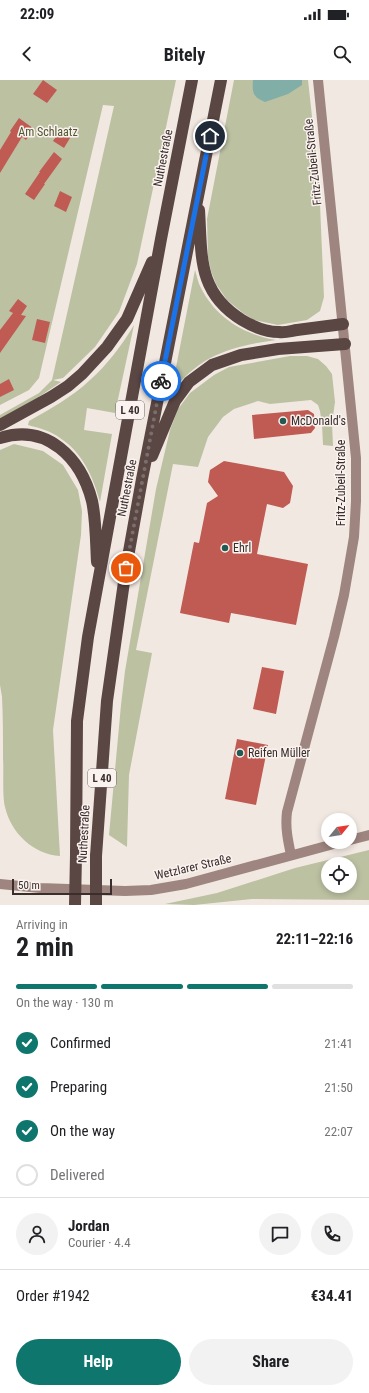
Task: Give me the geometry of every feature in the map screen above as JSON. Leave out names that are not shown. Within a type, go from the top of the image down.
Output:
[{"type":"highway","name":"Nuthestraße","points":[[75,905],[77,721],[88,637],[161,239],[192,80]]},
{"type":"highway","name":"Nuthestraße","points":[[96,905],[96,856],[107,701],[126,568],[142,479],[221,80]]},
{"type":"highway","points":[[198,192],[202,259],[208,282],[220,303],[233,314],[264,330],[279,332],[343,324]]},
{"type":"highway","points":[[0,425],[68,386],[82,374],[107,347],[127,319],[161,239]]},
{"type":"highway","points":[[142,479],[175,401],[189,382],[212,365],[241,355],[278,349],[345,344]]},
{"type":"highway","points":[[0,438],[21,433],[40,436],[58,446],[73,460],[85,481],[92,502],[98,580]]},
{"type":"street","name":"Fritz-Zubeil-Straße","points":[[291,855],[287,836],[287,812],[344,595],[354,537],[356,501],[356,458],[318,80]]},
{"type":"street","points":[[357,838],[369,835]]},
{"type":"street","name":"Wetzlarer Straße","points":[[0,884],[40,888],[125,891],[151,890],[186,884],[321,847]]},
{"type":"green space","name":"Am Schlaatz","points":[[0,80],[176,80],[137,264],[119,312],[95,347],[63,378],[53,380],[61,382],[37,398],[0,419],[0,415],[39,393],[52,380],[114,106],[103,105],[39,378],[29,390],[0,405]]},
{"type":"green space","points":[[234,80],[308,80],[319,181],[324,297],[320,311],[307,320],[278,325],[254,320],[227,300],[216,284],[211,271],[208,257],[207,219]]},
{"type":"green space","points":[[195,270],[200,286],[207,299],[223,316],[232,323],[253,334],[276,340],[245,345],[218,354],[193,370],[171,393]]},
{"type":"green space","points":[[134,325],[115,413],[87,408],[84,430],[112,434],[100,502],[86,466],[75,451],[53,433],[28,425],[29,421],[68,397],[96,374],[114,354]]},
{"type":"green space","points":[[290,356],[307,356],[318,359],[332,374],[335,402],[332,423],[333,446],[323,445],[320,411],[318,405],[311,400],[270,404],[258,401],[234,409],[223,417],[208,437],[198,467],[173,464],[136,650],[152,653],[129,775],[127,847],[109,835],[121,705],[125,671],[156,489],[170,430],[178,409],[190,393],[214,375],[229,367]]},
{"type":"green space","points":[[14,444],[43,451],[63,465],[78,490],[82,511],[81,535],[53,730],[60,856],[41,851],[25,840],[12,825],[4,802],[2,697],[0,685],[0,450]]},
{"type":"green space","points":[[369,850],[369,900],[252,899],[194,905],[165,904],[217,893],[295,868],[321,862],[321,893],[357,893],[357,857],[340,857]]},
{"type":"water","points":[[253,80],[302,80],[302,85],[288,94],[265,102],[254,94]]},
{"type":"building","points":[[43,80],[57,90],[47,103],[33,94]]},
{"type":"building","points":[[19,118],[34,129],[26,140],[22,137],[0,173],[0,150]]},
{"type":"building","points":[[60,131],[70,138],[64,148],[53,141]]},
{"type":"building","points":[[54,152],[62,159],[34,200],[25,194]]},
{"type":"building","points":[[60,191],[72,197],[66,212],[54,206]]},
{"type":"building","points":[[18,299],[27,306],[21,315],[26,316],[0,353],[0,330],[13,313],[9,311]]},
{"type":"building","points":[[37,319],[50,322],[45,343],[32,340]]},
{"type":"building","points":[[9,379],[14,390],[0,397],[0,384]]},
{"type":"building","name":"McDonald's","points":[[308,410],[314,414],[315,428],[311,433],[254,439],[252,415]]},
{"type":"building","name":"Ehrl","points":[[224,461],[284,472],[293,486],[290,503],[283,508],[267,504],[257,554],[308,564],[296,625],[231,613],[229,623],[180,613],[194,542],[199,543],[207,503],[218,496],[208,482],[210,470]]},
{"type":"building","points":[[262,667],[284,671],[276,714],[253,709]]},
{"type":"building","points":[[237,739],[268,745],[256,805],[225,799]]},
{"type":"way so far","points":[[126,568],[161,381]]},
{"type":"place","name":"McDonald's","points":[[283,421]]},
{"type":"place","name":"Ehrl","points":[[225,548]]},
{"type":"place","name":"Reifen Müller","points":[[240,753]]},
{"type":"route","points":[[161,381],[210,136]]}]
